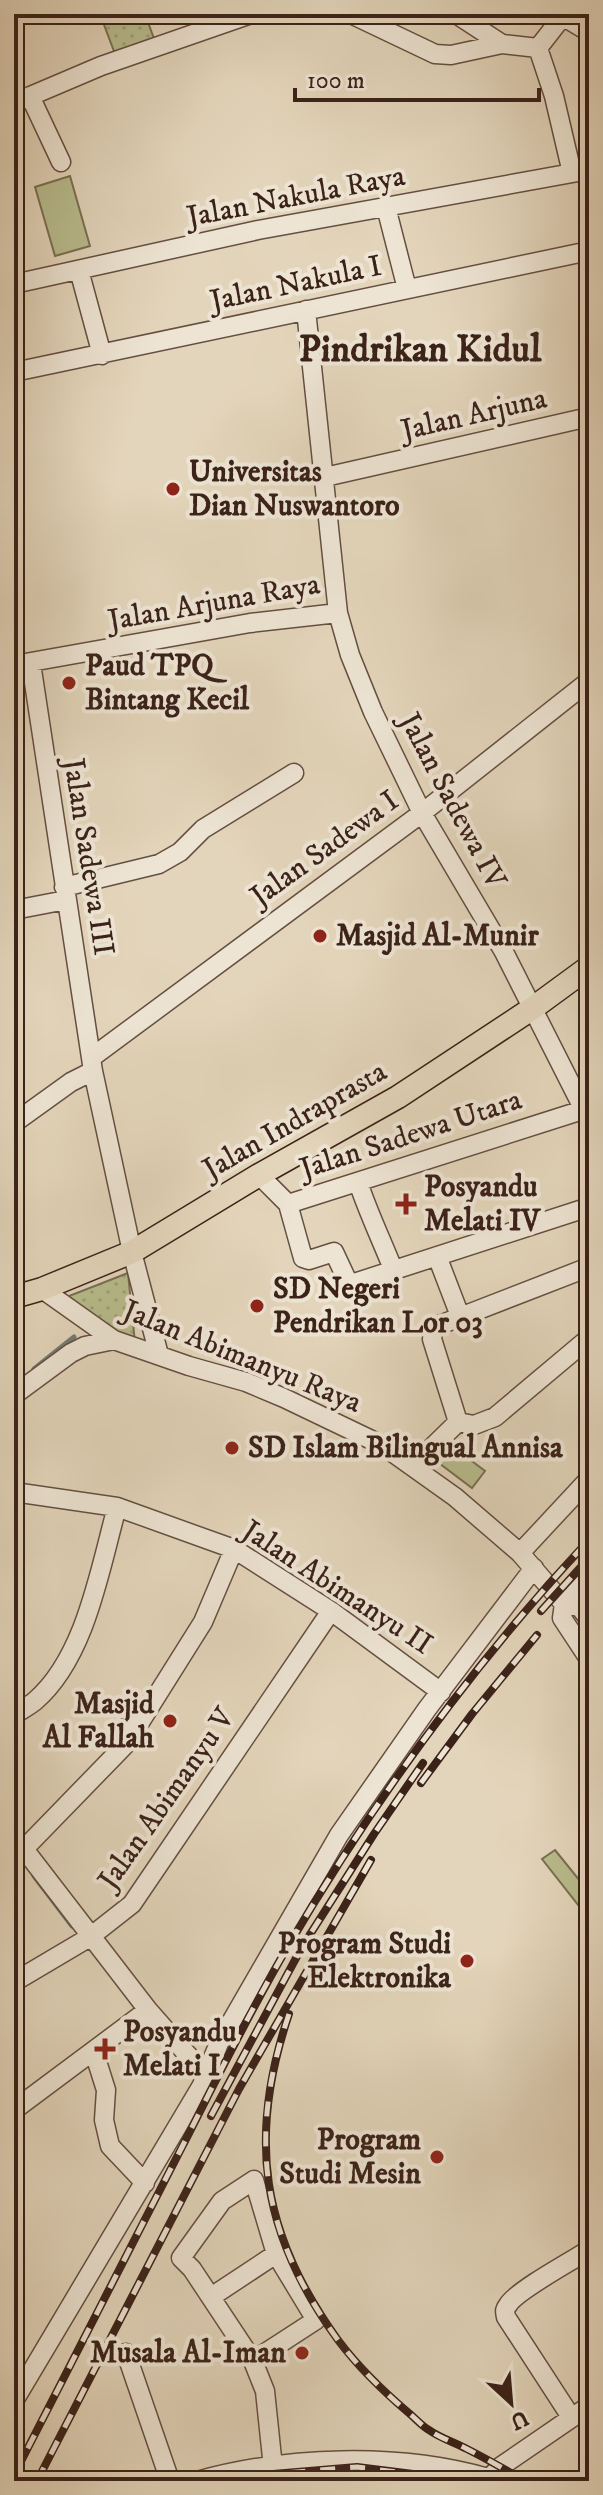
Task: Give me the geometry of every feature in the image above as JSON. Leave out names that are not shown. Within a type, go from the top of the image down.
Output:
[{"type":"main road","name":"Jalan Indraprasta","points":[[14,1297],[42,1289],[132,1252],[259,1175],[398,1097],[589,967]]},
{"type":"street","points":[[61,162],[22,100],[101,66],[251,14]]},
{"type":"street","points":[[351,14],[435,54],[502,44],[538,48]]},
{"type":"street","points":[[456,14],[502,44]]},
{"type":"street","points":[[538,48],[561,15],[589,32]]},
{"type":"street","points":[[538,48],[580,172]]},
{"type":"street","name":"Jalan Nakula Raya","points":[[14,284],[258,230],[580,172]]},
{"type":"street","points":[[386,207],[407,289]]},
{"type":"street","name":"Jalan Nakula I","points":[[14,372],[589,251]]},
{"type":"street","points":[[79,270],[102,355]]},
{"type":"street","name":"Jalan Arjuna Raya","points":[[23,664],[250,623],[338,613],[306,310]]},
{"type":"street","name":"Jalan Arjuna","points":[[325,477],[589,417]]},
{"type":"street","name":"Jalan Sadewa IV","points":[[338,613],[350,655],[373,712],[422,813],[504,952],[587,1109]]},
{"type":"street","name":"Jalan Sadewa III","points":[[23,664],[92,1064],[132,1252],[159,1355]]},
{"type":"street","name":"Jalan Sadewa I","points":[[14,1123],[422,813],[589,681]]},
{"type":"street","points":[[14,910],[170,859],[203,829],[294,773]]},
{"type":"street","name":"Jalan Sadewa Utara","points":[[259,1175],[288,1204],[587,1109]]},
{"type":"street","points":[[358,1182],[369,1217],[376,1224],[393,1269]]},
{"type":"street","points":[[288,1204],[306,1259],[334,1252],[351,1284],[589,1207]]},
{"type":"street","points":[[437,1256],[460,1316]]},
{"type":"street","points":[[458,1422],[432,1339],[437,1326],[589,1267]]},
{"type":"street","name":"Jalan Abimanyu Raya","points":[[42,1289],[114,1340],[246,1382],[382,1445],[455,1497],[520,1553],[564,1604]]},
{"type":"street","points":[[458,1422],[474,1425],[495,1417],[589,1338]]},
{"type":"street","points":[[14,1395],[71,1353],[85,1346],[114,1340]]},
{"type":"street","points":[[413,1466],[458,1422]]},
{"type":"street","points":[[520,1553],[589,1479]]},
{"type":"street","name":"Jalan Abimanyu II","points":[[14,1492],[117,1507],[234,1549],[331,1611],[441,1692]]},
{"type":"street","points":[[14,1715],[36,1701],[70,1654],[94,1598],[117,1507]]},
{"type":"street","points":[[204,2076],[90,1937],[19,1843],[127,1743],[203,1622],[234,1549]]},
{"type":"street","points":[[14,2401],[202,2085],[219,2043],[339,1835],[534,1568]]},
{"type":"street","points":[[589,1578],[564,1604],[562,1618],[589,1659]]},
{"type":"street","points":[[564,1604],[579,1606],[589,1619]]},
{"type":"street","name":"Jalan Abimanyu V","points":[[14,1982],[90,1937],[132,1904],[331,1611]]},
{"type":"street","points":[[14,2110],[148,2010]]},
{"type":"street","points":[[94,2052],[106,2090],[104,2120],[110,2146],[145,2183]]},
{"type":"street","points":[[253,2361],[316,2320],[276,2254],[254,2180],[222,2201],[181,2258],[192,2269],[253,2361],[265,2391],[273,2472]]},
{"type":"street","points":[[571,2417],[505,2311],[518,2295],[589,2250]]},
{"type":"street","points":[[211,2297],[276,2254]]},
{"type":"street","points":[[126,2353],[170,2481]]},
{"type":"street","points":[[358,2471],[365,2460],[463,2471],[487,2480],[589,2406]]},
{"type":"street","points":[[197,2481],[245,2478],[273,2472],[358,2471],[430,2481]]},
{"type":"green space","points":[[100,14],[145,14],[157,47],[118,62]]},
{"type":"green space","points":[[70,176],[90,246],[55,256],[35,187]]},
{"type":"green space","points":[[128,1273],[135,1343],[64,1298]]},
{"type":"green space","points":[[444,1440],[485,1471],[472,1488],[431,1457]]},
{"type":"green space","points":[[555,1850],[589,1892],[589,1898],[579,1906],[542,1859]]},
{"type":"waterway","points":[[34,1369],[74,1337]]},
{"type":"waterway","points":[[34,1876],[72,1926]]},
{"type":"railway","points":[[14,2475],[246,2022],[320,1894],[390,1788],[465,1685],[589,1540]]},
{"type":"railway","points":[[541,1611],[589,1558]]},
{"type":"railway","points":[[421,1783],[472,1714],[537,1635]]},
{"type":"railway","points":[[211,2116],[302,1947],[423,1763]]},
{"type":"railway","points":[[37,2481],[239,2089],[371,1860]]},
{"type":"railway","points":[[289,2014],[268,2102],[266,2144],[269,2184],[292,2262],[312,2301],[338,2340],[381,2388],[433,2433],[525,2481]]},
{"type":"railway","points":[[231,2481],[357,2467],[469,2481]]},
{"type":"place","name":"Universitas Dian Nuswantoro","points":[[173,489]]},
{"type":"place","name":"Paud TPQ Bintang Kecil","points":[[69,683]]},
{"type":"place","name":"Masjid Al-Munir","points":[[320,936]]},
{"type":"place","name":"Posyandu Melati IV","points":[[406,1204]]},
{"type":"place","name":"SD Negeri Pendrikan Lor 03","points":[[257,1306]]},
{"type":"place","name":"SD Islam Bilingual Annisa","points":[[232,1448]]},
{"type":"place","name":"Masjid Al Fallah","points":[[170,1721]]},
{"type":"place","name":"Program Studi Elektronika","points":[[467,1961]]},
{"type":"place","name":"Posyandu Melati I","points":[[105,2049]]},
{"type":"place","name":"Program Studi Mesin","points":[[437,2157]]},
{"type":"place","name":"Musala Al-Iman","points":[[302,2353]]},
{"type":"district","name":"Pindrikan Kidul","points":[[420,350]]}]
